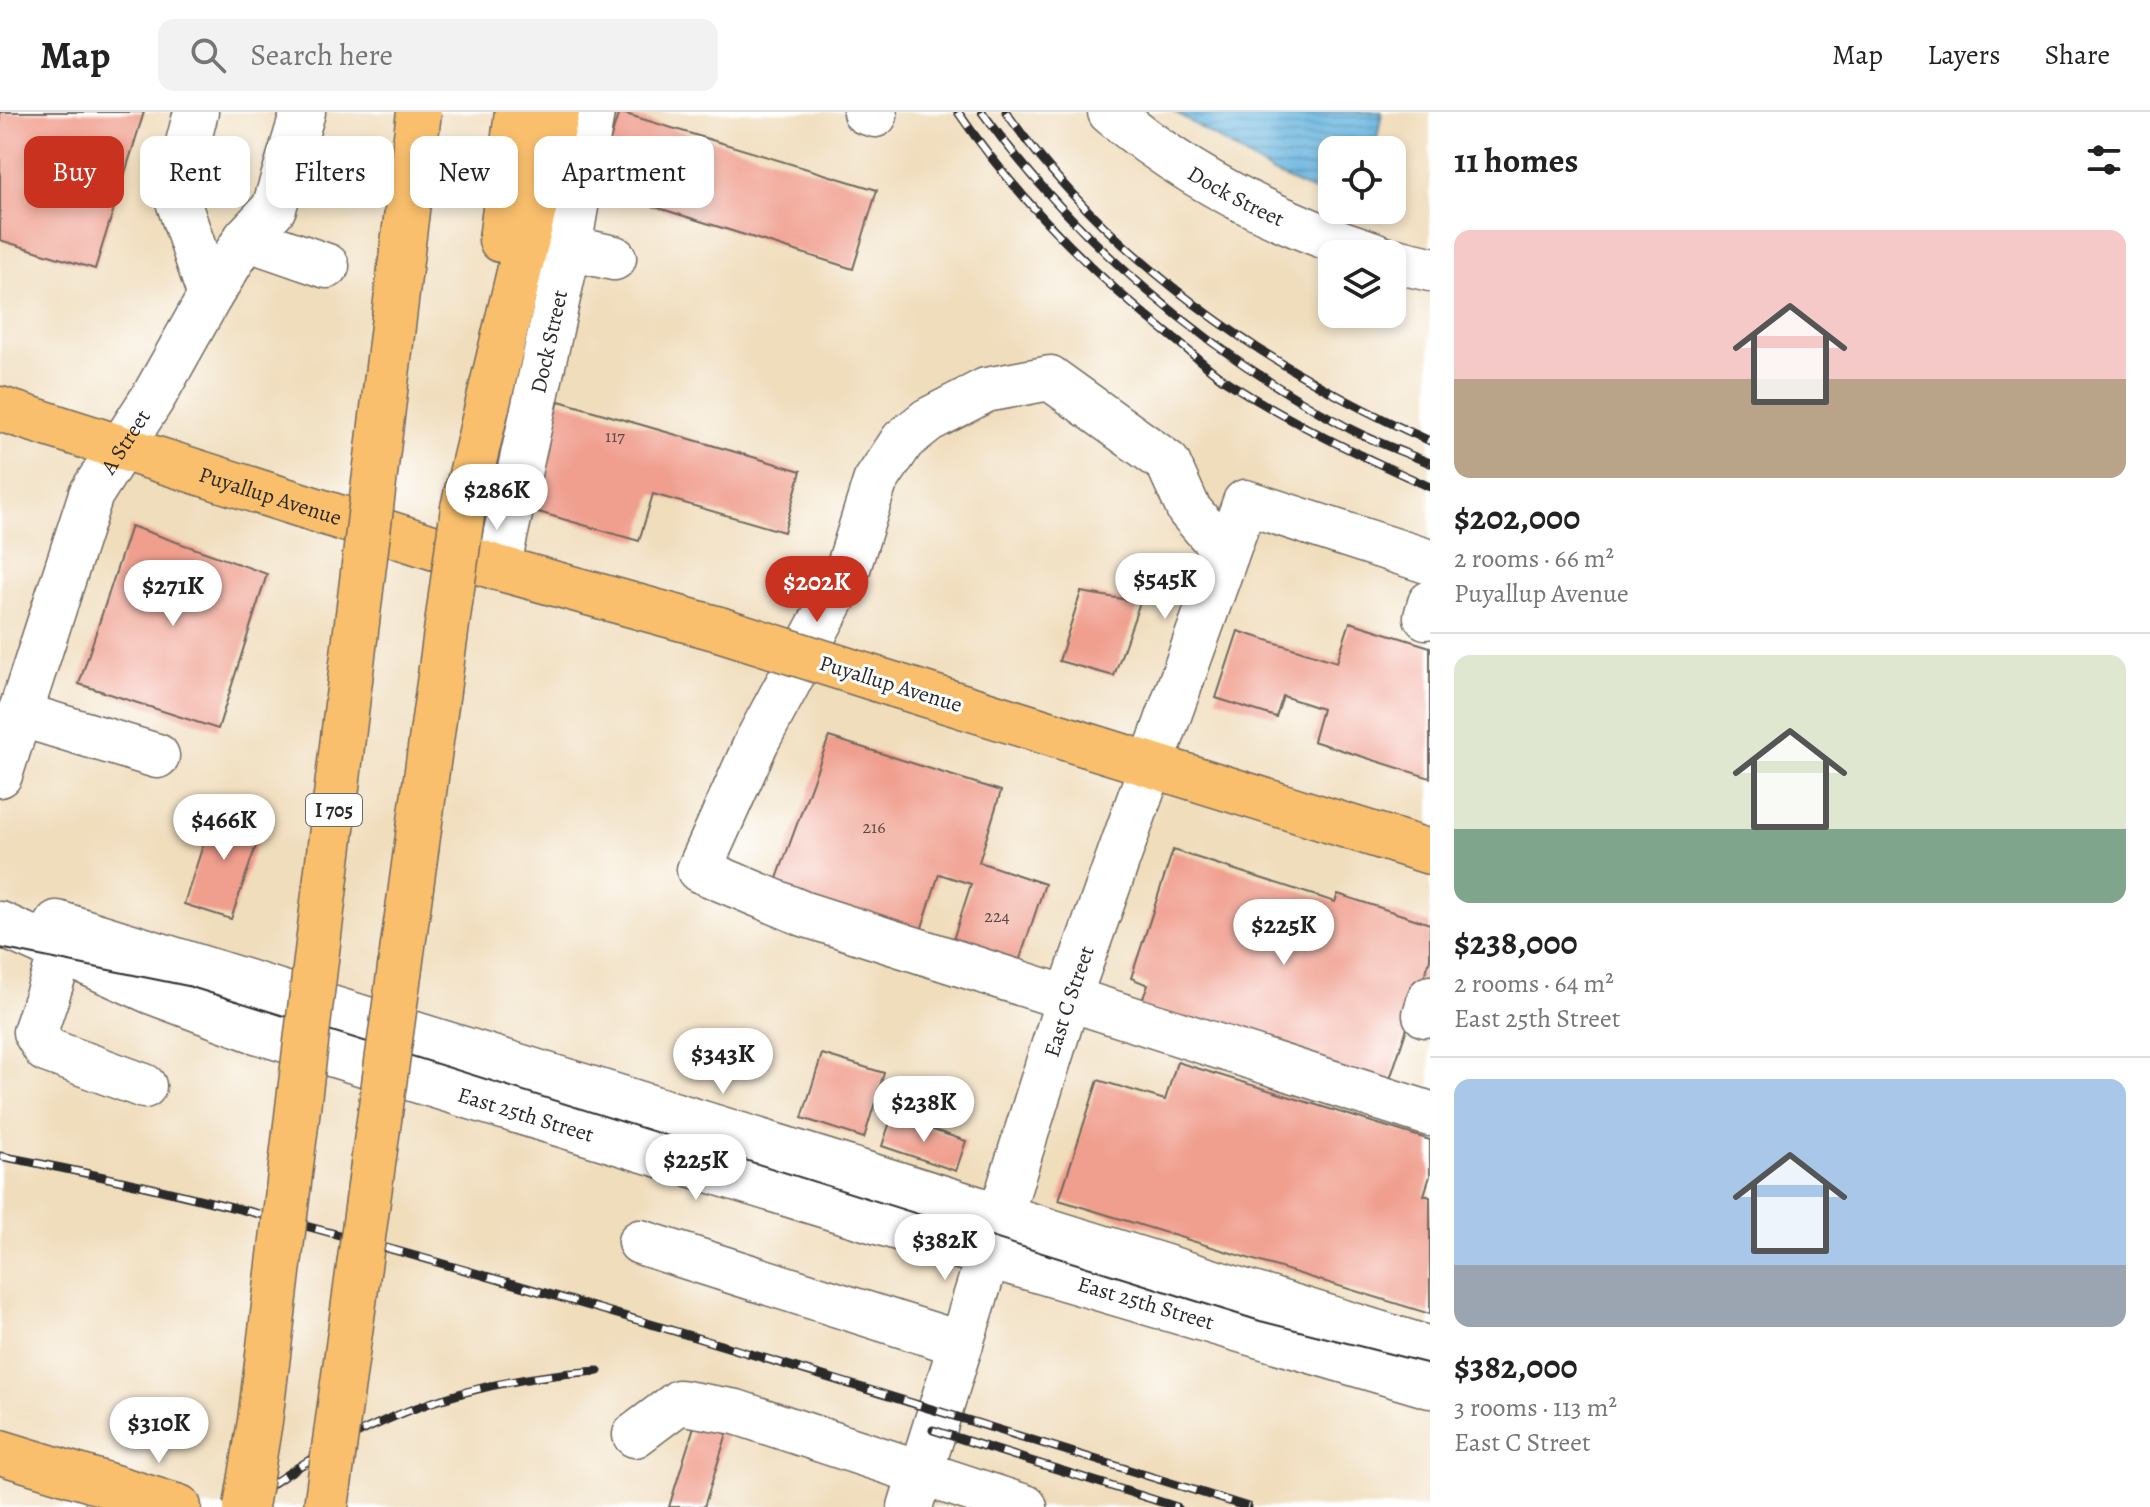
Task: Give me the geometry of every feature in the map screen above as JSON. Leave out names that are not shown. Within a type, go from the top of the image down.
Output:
[{"type":"main road","name":"I 705","points":[[246,1507],[260,1421],[419,112]]},
{"type":"main road","points":[[326,1507],[517,112]]},
{"type":"main road","points":[[463,508],[557,112]]},
{"type":"main road","name":"Puyallup Avenue","points":[[0,409],[498,568],[719,629],[1430,852]]},
{"type":"main road","points":[[350,1507],[373,1181]]},
{"type":"main road","points":[[0,1452],[179,1507]]},
{"type":"street","points":[[196,112],[180,174],[178,201],[210,296]]},
{"type":"street","name":"A Street","points":[[0,775],[91,494],[122,448],[246,238],[274,208],[303,112]]},
{"type":"street","name":"Dock Street","points":[[498,568],[569,248],[592,112]]},
{"type":"street","name":"Dock Street","points":[[1110,112],[1166,156],[1270,216],[1336,240]]},
{"type":"street","points":[[246,238],[327,266]]},
{"type":"street","points":[[569,248],[614,258]]},
{"type":"street","points":[[1406,263],[1430,269]]},
{"type":"street","points":[[1226,553],[1189,510],[1168,463],[1050,378],[986,390],[928,420],[903,440],[875,482],[846,575],[757,741],[699,870],[804,914],[1430,1114]]},
{"type":"street","name":"East C Street","points":[[914,1491],[1068,999],[1149,764],[1245,502],[1430,562]]},
{"type":"street","points":[[19,714],[157,756]]},
{"type":"street","name":"East 25th Street","points":[[0,910],[75,928],[1430,1386]]},
{"type":"street","name":"East 25th Street","points":[[0,924],[152,992],[256,1031],[994,1237],[1430,1349]]},
{"type":"street","points":[[62,951],[35,1032],[46,1050],[144,1086]]},
{"type":"street","points":[[640,1242],[961,1344]]},
{"type":"street","points":[[635,1435],[679,1402],[736,1412],[914,1491],[1025,1507]]},
{"type":"water","points":[[1175,112],[1382,112],[1378,136],[1318,136],[1318,193],[1273,173]]},
{"type":"building","points":[[0,112],[144,112],[124,176],[124,136],[24,136],[24,208],[114,208],[95,269],[0,240]]},
{"type":"building","points":[[619,112],[698,136],[611,136]]},
{"type":"building","points":[[714,141],[877,190],[853,269],[659,208],[714,208]]},
{"type":"building","points":[[559,401],[801,471],[784,532],[653,494],[639,541],[528,509]]},
{"type":"building","points":[[131,526],[267,574],[218,729],[79,684]]},
{"type":"building","points":[[1081,592],[1140,602],[1114,676],[1059,661]]},
{"type":"building","points":[[1350,622],[1430,647],[1430,778],[1313,741],[1322,709],[1283,696],[1276,717],[1216,698],[1238,631],[1337,662]]},
{"type":"building","points":[[829,737],[1001,791],[979,862],[1045,884],[1017,968],[950,949],[971,884],[939,874],[918,940],[772,892]]},
{"type":"building","points":[[216,805],[264,822],[231,919],[184,904]]},
{"type":"building","points":[[1173,850],[1335,902],[1338,894],[1430,924],[1430,959],[1387,1088],[1140,1006],[1148,985],[1131,978]]},
{"type":"building","points":[[822,1054],[884,1073],[864,1138],[802,1118]]},
{"type":"building","points":[[1177,1062],[1430,1140],[1430,1176],[1424,1195],[1430,1197],[1430,1314],[1059,1200],[1098,1080],[1165,1100]]},
{"type":"building","points":[[892,1116],[966,1141],[956,1171],[882,1146]]},
{"type":"building","points":[[696,1420],[728,1430],[704,1507],[669,1507]]},
{"type":"tram line","points":[[0,948],[188,986],[1260,1321],[1430,1364]]},
{"type":"railway","points":[[958,112],[1005,174],[1056,232],[1112,287],[1214,372],[1303,426],[1430,487]]},
{"type":"railway","points":[[982,112],[1058,205],[1100,248],[1190,326],[1289,394],[1341,424],[1430,463]]},
{"type":"railway","points":[[1006,112],[1047,166],[1093,216],[1196,305],[1310,380],[1430,441]]},
{"type":"railway","points":[[0,1156],[227,1206],[451,1266],[1248,1507]]},
{"type":"railway","points":[[240,1507],[324,1452],[365,1429],[408,1411],[498,1384],[598,1371]]},
{"type":"railway","points":[[933,1430],[1177,1507]]}]
